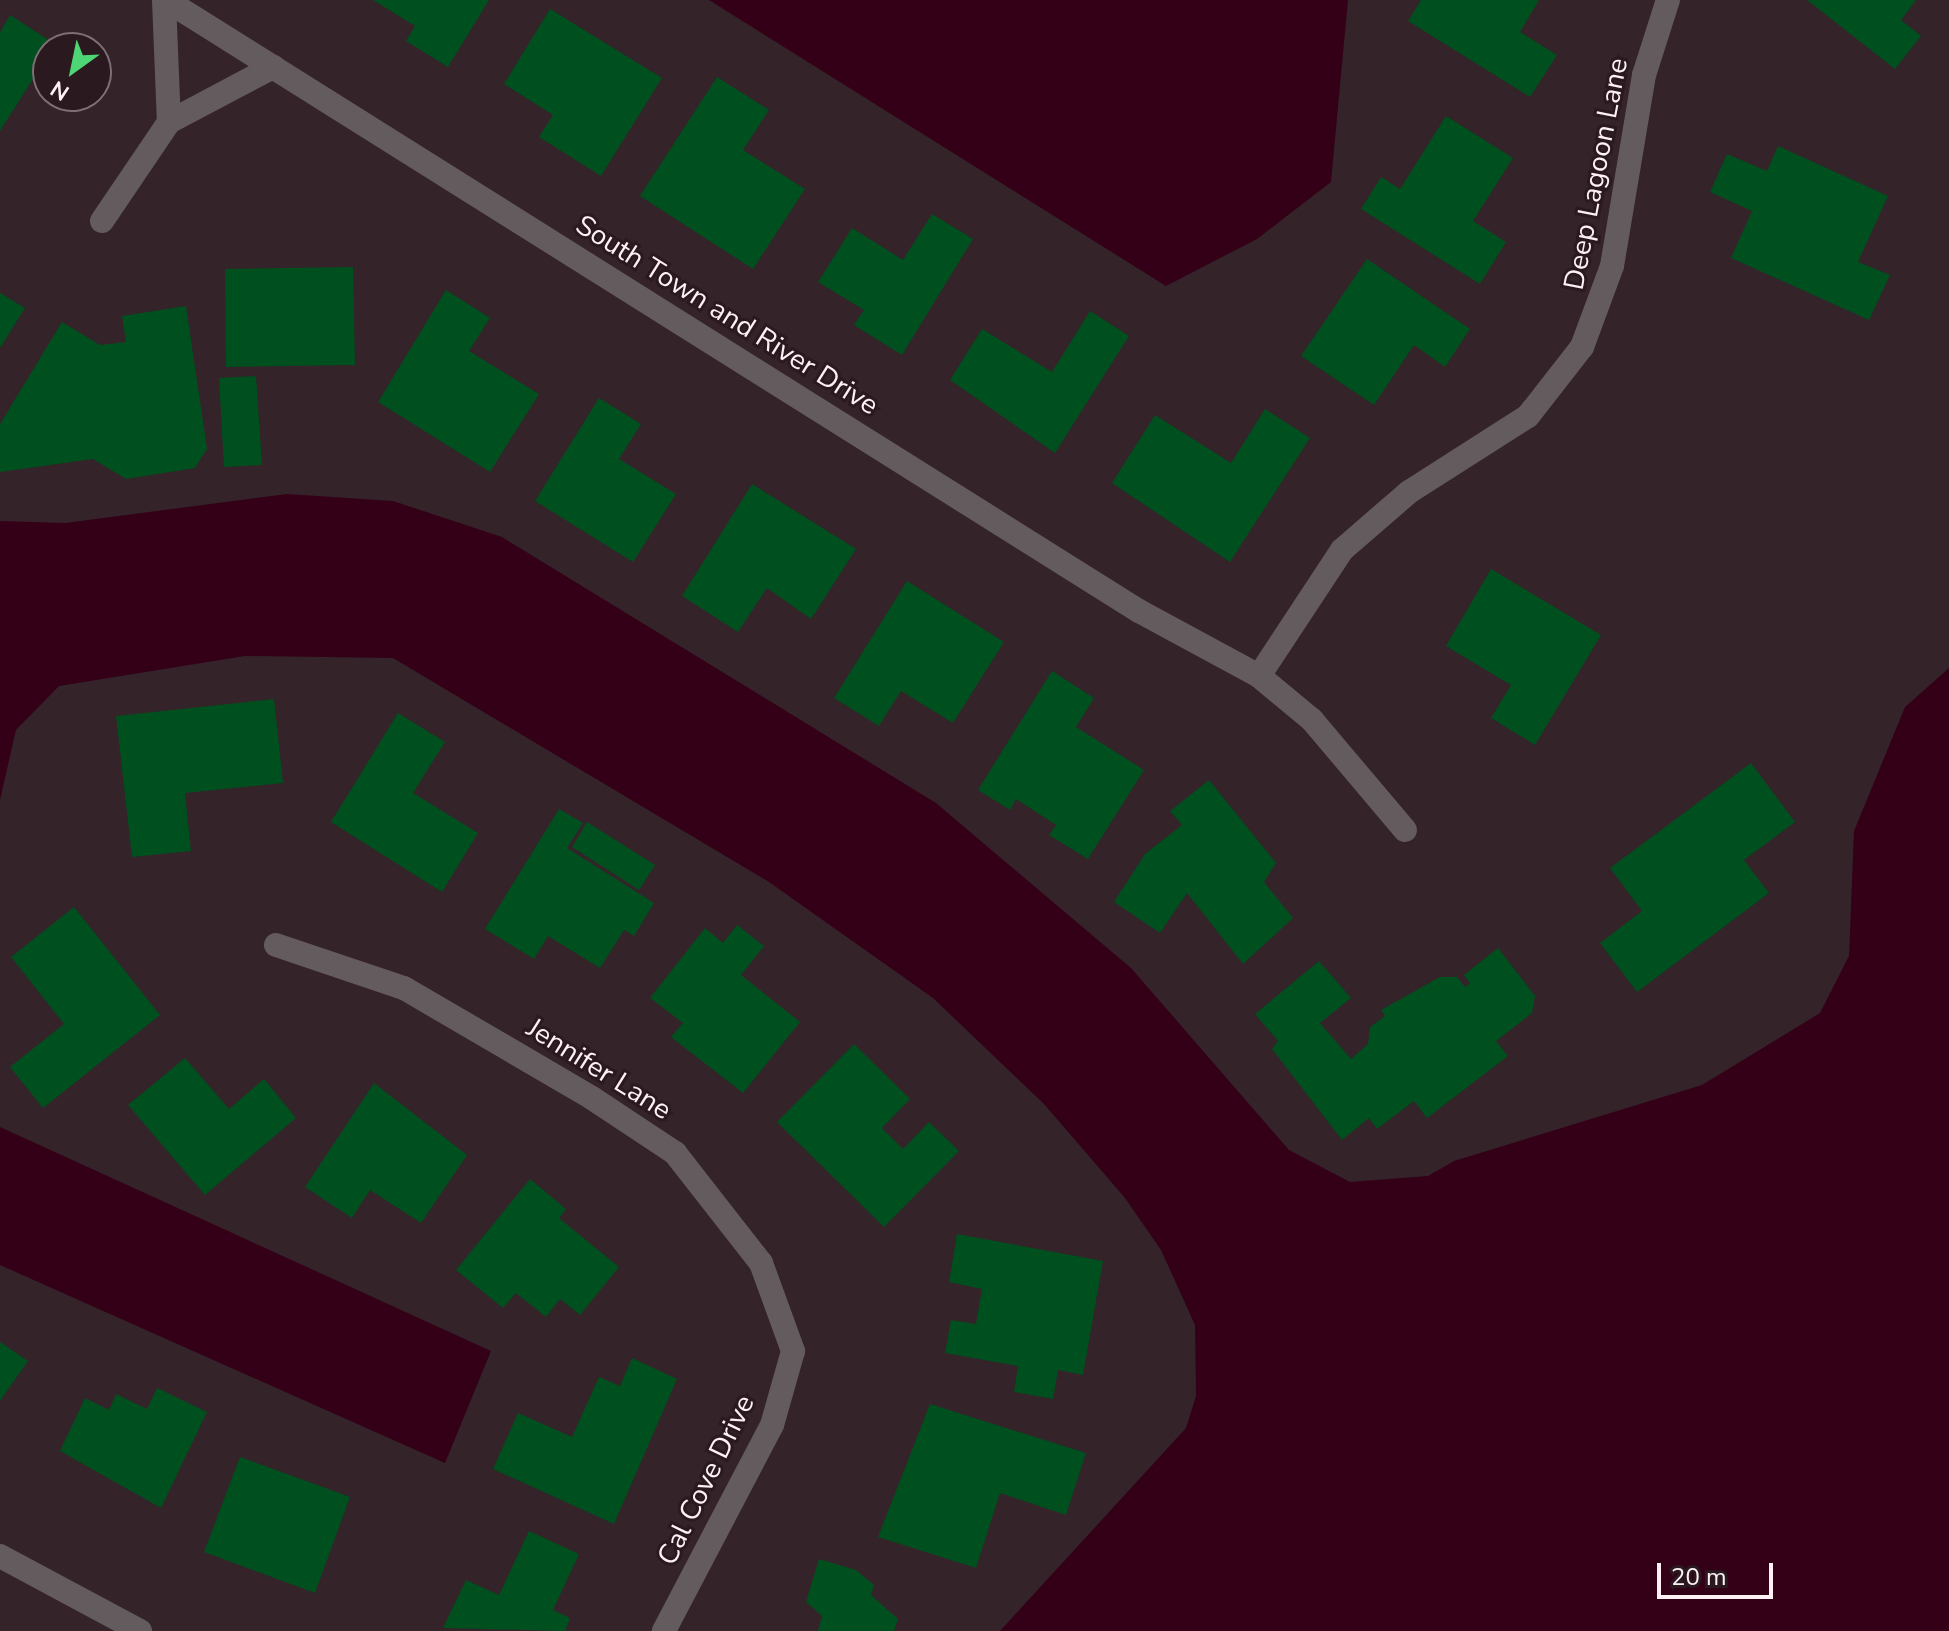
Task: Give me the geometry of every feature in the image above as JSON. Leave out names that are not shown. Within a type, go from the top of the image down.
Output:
[{"type":"street","name":"South Town and River Drive","points":[[165,0],[1139,611],[1259,676]]},
{"type":"street","points":[[165,0],[169,122]]},
{"type":"street","name":"Deep Lagoon Lane","points":[[1259,676],[1342,550],[1409,492],[1528,416],[1582,347],[1612,266],[1644,75],[1668,0]]},
{"type":"street","points":[[102,221],[169,122],[273,67]]},
{"type":"street","points":[[1259,676],[1312,720],[1405,830]]},
{"type":"street","name":"Jennifer Lane","points":[[276,945],[354,966],[447,1010],[675,1153],[761,1263],[793,1351]]},
{"type":"street","name":"Cal Cove Drive","points":[[664,1631],[772,1425],[793,1351]]},
{"type":"street","points":[[0,1556],[140,1631]]},
{"type":"shaded area","points":[[709,0],[1348,0],[1331,182],[1257,239],[1166,286]]},
{"type":"shaded area","points":[[287,494],[393,501],[502,537],[936,803],[1131,968],[1289,1150],[1350,1182],[1428,1176],[1454,1161],[1702,1085],[1820,1013],[1849,956],[1854,831],[1905,707],[1949,668],[1949,1631],[1000,1631],[1186,1428],[1196,1396],[1195,1325],[1161,1250],[1125,1198],[1044,1104],[933,998],[769,882],[393,658],[245,656],[59,686],[16,730],[0,800],[0,521],[65,523]]},
{"type":"shaded area","points":[[0,1127],[491,1351],[445,1463],[0,1265]]},
{"type":"building","points":[[373,0],[489,0],[448,67],[406,41],[415,26]]},
{"type":"building","points":[[1421,0],[1539,0],[1520,32],[1557,55],[1530,97],[1408,21]]},
{"type":"building","points":[[1807,0],[1916,0],[1901,20],[1921,36],[1895,69]]},
{"type":"building","points":[[550,9],[662,78],[601,176],[539,137],[553,115],[504,84]]},
{"type":"building","points":[[10,15],[36,32],[32,32],[32,80],[0,131],[0,32]]},
{"type":"building","points":[[717,77],[769,110],[743,150],[805,189],[753,269],[640,196]]},
{"type":"building","points":[[1446,116],[1513,158],[1473,221],[1506,242],[1480,284],[1361,209],[1381,177],[1400,189]]},
{"type":"building","points":[[1778,146],[1888,196],[1858,262],[1890,275],[1869,320],[1731,258],[1752,211],[1710,192],[1727,154],[1767,171]]},
{"type":"building","points":[[932,214],[973,239],[902,355],[854,325],[864,310],[818,282],[852,228],[903,260]]},
{"type":"building","points":[[1367,259],[1470,329],[1445,367],[1414,345],[1374,405],[1301,356]]},
{"type":"building","points":[[353,267],[355,365],[226,367],[225,269]]},
{"type":"building","points":[[446,290],[490,318],[469,351],[539,394],[490,472],[378,402]]},
{"type":"building","points":[[0,293],[25,308],[0,348]]},
{"type":"building","points":[[186,306],[207,449],[195,468],[126,479],[93,459],[0,472],[0,424],[62,322],[100,345],[126,342],[122,316]]},
{"type":"building","points":[[1090,311],[1129,336],[1055,453],[950,380],[982,329],[1052,372]]},
{"type":"building","points":[[256,376],[262,465],[224,467],[219,378]]},
{"type":"building","points":[[599,398],[641,424],[619,459],[676,494],[633,562],[535,501]]},
{"type":"building","points":[[1265,409],[1310,438],[1230,562],[1112,483],[1155,415],[1231,463]]},
{"type":"building","points":[[752,484],[856,549],[811,619],[767,588],[738,632],[682,596]]},
{"type":"building","points":[[1491,569],[1601,635],[1535,745],[1491,718],[1511,685],[1446,646]]},
{"type":"building","points":[[907,581],[1004,642],[953,723],[901,691],[879,726],[834,698]]},
{"type":"building","points":[[1052,671],[1094,698],[1076,727],[1144,770],[1088,859],[1049,835],[1056,825],[1016,799],[1010,810],[978,790]]},
{"type":"building","points":[[274,699],[283,783],[185,793],[191,851],[132,857],[116,716]]},
{"type":"building","points":[[398,713],[445,742],[413,793],[478,833],[442,892],[331,822]]},
{"type":"building","points":[[1751,763],[1795,822],[1744,860],[1769,893],[1637,992],[1600,943],[1642,911],[1610,868]]},
{"type":"building","points":[[1209,780],[1276,863],[1264,882],[1293,918],[1243,964],[1187,893],[1160,933],[1114,902],[1145,854],[1182,825],[1170,811]]},
{"type":"building","points":[[559,809],[583,823],[567,848],[654,903],[634,936],[624,930],[600,968],[548,936],[534,959],[485,929]]},
{"type":"building","points":[[587,822],[655,865],[639,890],[572,847]]},
{"type":"building","points":[[74,907],[160,1015],[43,1108],[10,1067],[64,1024],[11,957]]},
{"type":"building","points":[[737,925],[764,946],[741,975],[800,1022],[743,1093],[671,1037],[683,1023],[650,998],[705,928],[723,943]]},
{"type":"building","points":[[1498,948],[1535,996],[1532,1013],[1496,1041],[1508,1056],[1427,1118],[1414,1101],[1377,1129],[1369,1118],[1342,1140],[1272,1049],[1278,1041],[1255,1014],[1319,961],[1351,998],[1320,1023],[1351,1059],[1368,1044],[1370,1027],[1385,1016],[1381,1010],[1440,977],[1457,977],[1465,987],[1470,983],[1464,975]]},
{"type":"building","points":[[854,1044],[910,1099],[882,1128],[903,1149],[929,1122],[959,1151],[884,1227],[777,1122]]},
{"type":"building","points":[[185,1058],[229,1109],[264,1079],[296,1118],[205,1195],[128,1105]]},
{"type":"building","points":[[374,1083],[467,1155],[421,1223],[370,1190],[352,1218],[305,1187]]},
{"type":"building","points":[[530,1179],[566,1209],[559,1218],[619,1267],[580,1315],[560,1299],[546,1317],[516,1293],[503,1308],[456,1270]]},
{"type":"building","points":[[957,1234],[1103,1261],[1083,1375],[1058,1370],[1053,1399],[1014,1392],[1018,1366],[945,1353],[951,1320],[976,1324],[982,1289],[949,1282]]},
{"type":"building","points":[[0,1342],[28,1361],[0,1401]]},
{"type":"building","points":[[632,1358],[677,1379],[614,1524],[493,1469],[518,1413],[572,1437],[599,1377],[620,1386]]},
{"type":"building","points":[[157,1388],[207,1412],[161,1508],[60,1451],[85,1398],[109,1410],[116,1394],[147,1409]]},
{"type":"building","points":[[930,1404],[1086,1453],[1066,1515],[1000,1493],[976,1568],[878,1537]]},
{"type":"building","points":[[240,1457],[350,1497],[315,1593],[204,1552]]},
{"type":"building","points":[[529,1531],[579,1554],[553,1610],[570,1618],[565,1631],[443,1628],[466,1580],[499,1595]]},
{"type":"building","points":[[819,1559],[856,1570],[874,1585],[871,1595],[898,1619],[894,1631],[818,1631],[822,1616],[806,1602]]}]
